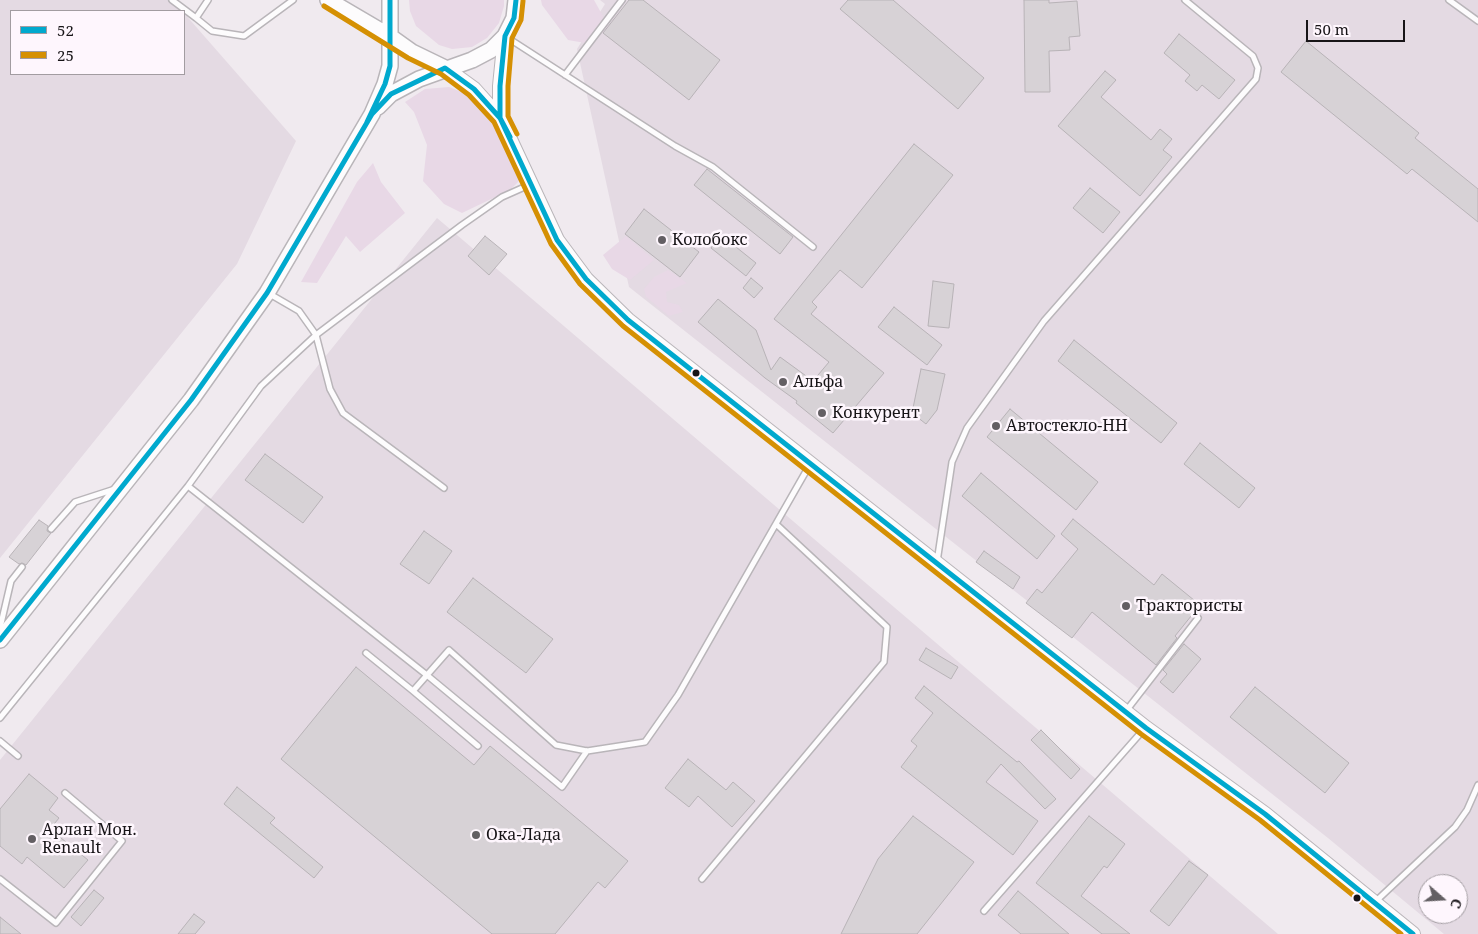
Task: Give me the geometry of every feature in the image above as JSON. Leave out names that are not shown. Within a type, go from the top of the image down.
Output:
[{"type":"main road","points":[[328,0],[391,37],[412,52],[445,68]]},
{"type":"main road","points":[[0,640],[191,400],[268,293],[372,114],[385,84],[390,66],[390,0]]},
{"type":"main road","points":[[372,114],[391,94],[418,79],[472,60],[491,50],[505,36],[514,18],[516,0]]},
{"type":"street","points":[[500,118],[500,86],[505,36]]},
{"type":"street","points":[[445,68],[474,89],[500,118],[557,240],[586,279],[628,320],[1146,728],[1265,814],[1413,934]]},
{"type":"lane","points":[[172,0],[212,31],[244,36],[293,0]]},
{"type":"lane","points":[[196,18],[208,0]]},
{"type":"lane","points":[[565,75],[622,0]]},
{"type":"lane","points":[[937,562],[952,462],[967,428],[1044,321],[1256,79],[1258,68],[1253,56],[1185,0]]},
{"type":"lane","points":[[1449,0],[1478,21]]},
{"type":"lane","points":[[505,36],[676,146],[713,167],[813,247]]},
{"type":"lane","points":[[0,718],[188,486],[261,386],[316,335],[470,220],[502,197],[532,184]]},
{"type":"lane","points":[[268,293],[299,311],[316,335],[330,389],[343,413],[444,488]]},
{"type":"lane","points":[[413,691],[449,650],[556,745],[587,751],[644,742],[678,694],[811,463]]},
{"type":"lane","points":[[188,486],[428,676],[562,787],[587,751]]},
{"type":"lane","points":[[51,529],[75,502],[120,488]]},
{"type":"lane","points":[[702,879],[884,662],[887,627],[776,524]]},
{"type":"lane","points":[[0,628],[11,581],[22,567]]},
{"type":"lane","points":[[1126,711],[1198,618]]},
{"type":"lane","points":[[366,653],[478,746]]},
{"type":"lane","points":[[984,911],[1146,728]]},
{"type":"lane","points":[[0,741],[18,756]]},
{"type":"lane","points":[[1374,902],[1455,827],[1467,810],[1478,786]]},
{"type":"lane","points":[[0,880],[56,923],[122,841],[65,793]]},
{"type":"shaded area","points":[[0,0],[173,0],[182,10],[10,10],[10,75],[185,75],[185,14],[296,141],[237,264],[0,558]]},
{"type":"shaded area","points":[[409,0],[504,0],[504,6],[499,23],[487,38],[472,47],[452,49],[439,45],[416,26],[410,11]]},
{"type":"shaded area","points":[[541,0],[594,0],[609,27],[591,44],[568,40],[542,5]]},
{"type":"shaded area","points":[[600,0],[1478,0],[1478,934],[1444,934],[1432,924],[1468,924],[1468,874],[1418,874],[1418,912],[1328,838],[629,287],[577,49],[605,4]]},
{"type":"shaded area","points":[[449,87],[474,97],[497,121],[524,176],[510,190],[462,213],[444,204],[423,181],[427,145],[414,112],[405,102],[425,89]]},
{"type":"shaded area","points":[[373,163],[381,182],[405,213],[360,252],[346,236],[317,283],[301,282],[357,182]]},
{"type":"shaded area","points":[[437,218],[1278,934],[0,934],[0,760]]},
{"type":"shaded area","points":[[626,236],[654,260],[630,280],[612,269],[603,255]]},
{"type":"shaded area","points":[[668,270],[687,283],[666,292],[667,302],[679,305],[683,312],[669,316],[646,297],[644,289],[654,277]]},
{"type":"building","points":[[629,0],[643,0],[720,60],[689,100],[603,33]]},
{"type":"building","points":[[848,0],[893,0],[984,78],[958,109],[840,9]]},
{"type":"building","points":[[1024,0],[1049,0],[1049,3],[1077,1],[1080,36],[1069,37],[1070,50],[1049,51],[1050,92],[1025,92]]},
{"type":"building","points":[[1179,34],[1235,80],[1219,99],[1202,85],[1197,91],[1185,81],[1190,75],[1164,53]]},
{"type":"building","points":[[1306,41],[1419,133],[1415,138],[1478,189],[1478,222],[1412,169],[1407,174],[1281,72]]},
{"type":"building","points":[[1105,71],[1116,80],[1101,97],[1151,140],[1160,129],[1172,139],[1163,150],[1172,157],[1140,196],[1058,126]]},
{"type":"building","points":[[914,144],[953,175],[862,288],[840,270],[812,302],[817,307],[811,314],[884,373],[833,433],[796,403],[797,401],[765,378],[698,322],[718,299],[756,330],[771,370],[780,357],[813,381],[829,362],[774,319]]},
{"type":"building","points":[[707,169],[793,237],[780,254],[694,185]]},
{"type":"building","points":[[1090,188],[1120,212],[1103,233],[1073,208]]},
{"type":"building","points":[[644,209],[699,252],[680,277],[625,234]]},
{"type":"building","points":[[721,235],[756,263],[746,276],[711,248]]},
{"type":"building","points":[[485,236],[507,254],[489,275],[468,256]]},
{"type":"building","points":[[751,278],[763,288],[754,298],[743,288]]},
{"type":"building","points":[[933,281],[954,284],[949,328],[928,326]]},
{"type":"building","points":[[894,307],[942,345],[927,365],[878,327]]},
{"type":"building","points":[[1074,340],[1177,423],[1161,443],[1058,361]]},
{"type":"building","points":[[921,369],[945,374],[937,410],[926,424],[912,413]]},
{"type":"building","points":[[1010,409],[1098,482],[1076,510],[987,437]]},
{"type":"building","points":[[1200,443],[1255,488],[1239,508],[1184,464]]},
{"type":"building","points":[[265,454],[323,497],[303,523],[245,480]]},
{"type":"building","points":[[981,473],[1055,536],[1037,559],[962,496]]},
{"type":"building","points":[[1073,519],[1154,585],[1162,574],[1200,605],[1175,636],[1177,638],[1156,665],[1092,612],[1072,638],[1026,603],[1037,589],[1042,593],[1078,549],[1061,534]]},
{"type":"building","points":[[39,520],[48,526],[47,531],[51,533],[26,565],[19,564],[9,557]]},
{"type":"building","points":[[424,531],[452,551],[429,584],[400,564]]},
{"type":"building","points":[[984,551],[1020,577],[1013,589],[976,562]]},
{"type":"building","points":[[473,578],[553,639],[526,673],[447,612]]},
{"type":"building","points":[[1184,644],[1201,659],[1173,693],[1160,682],[1167,674],[1163,670]]},
{"type":"building","points":[[926,648],[958,667],[951,679],[919,660]]},
{"type":"building","points":[[356,667],[474,765],[490,746],[628,861],[605,888],[598,882],[555,934],[492,934],[281,759]]},
{"type":"building","points":[[924,686],[1017,762],[1019,761],[1056,799],[1045,809],[1001,764],[986,782],[1038,821],[1013,855],[901,767],[917,746],[911,741],[933,713],[915,698]]},
{"type":"building","points":[[1255,687],[1349,763],[1325,793],[1230,717]]},
{"type":"building","points":[[1041,730],[1080,769],[1071,779],[1031,740]]},
{"type":"building","points":[[688,759],[726,790],[733,782],[755,801],[732,827],[698,796],[689,807],[665,788]]},
{"type":"building","name":"Арлан Мон. Renault","points":[[29,774],[58,798],[49,810],[59,818],[50,829],[88,860],[64,888],[27,857],[22,864],[0,846],[0,809]]},
{"type":"building","points":[[237,787],[275,818],[270,823],[323,867],[314,878],[224,804]]},
{"type":"building","points":[[913,816],[974,862],[917,934],[841,934],[878,859]]},
{"type":"building","points":[[1089,816],[1125,844],[1107,868],[1104,866],[1081,896],[1130,934],[1102,934],[1036,883]]},
{"type":"building","points":[[1189,861],[1208,875],[1169,926],[1150,911]]},
{"type":"building","points":[[94,890],[104,898],[81,926],[71,917]]},
{"type":"building","points":[[1018,891],[1069,934],[1021,934],[998,915]]},
{"type":"building","points":[[194,914],[205,922],[195,934],[178,934]]},
{"type":"building","points":[[0,917],[21,934],[0,934]]},
{"type":"transit line","name":"52","points":[[367,122],[385,84],[390,66],[390,0]]},
{"type":"transit line","name":"52","points":[[510,137],[500,118],[500,86],[505,36],[514,18],[516,0]]},
{"type":"transit line","name":"25","points":[[517,134],[508,116],[508,86],[512,38],[521,20],[523,1]]},
{"type":"transit line","name":"25","points":[[324,6],[408,58],[441,74],[469,95],[494,122],[551,244],[580,284],[623,326],[1141,734],[1260,820],[1401,934]]},
{"type":"transit line","name":"52","points":[[0,640],[191,400],[267,293],[372,114],[391,94],[445,68],[474,89],[500,118],[557,240],[586,279],[628,320],[1146,728],[1265,814],[1413,934]]},
{"type":"place","name":"Колобокс","points":[[662,240]]},
{"type":"place","name":"Альфа","points":[[783,382]]},
{"type":"place","name":"Конкурент","points":[[822,413]]},
{"type":"place","name":"Автостекло-НН","points":[[996,426]]},
{"type":"place","name":"Трактористы","points":[[1126,606]]},
{"type":"place","name":"Ока-Лада","points":[[476,835]]},
{"type":"place","name":"Арлан Мон. Renault","points":[[32,839]]}]
